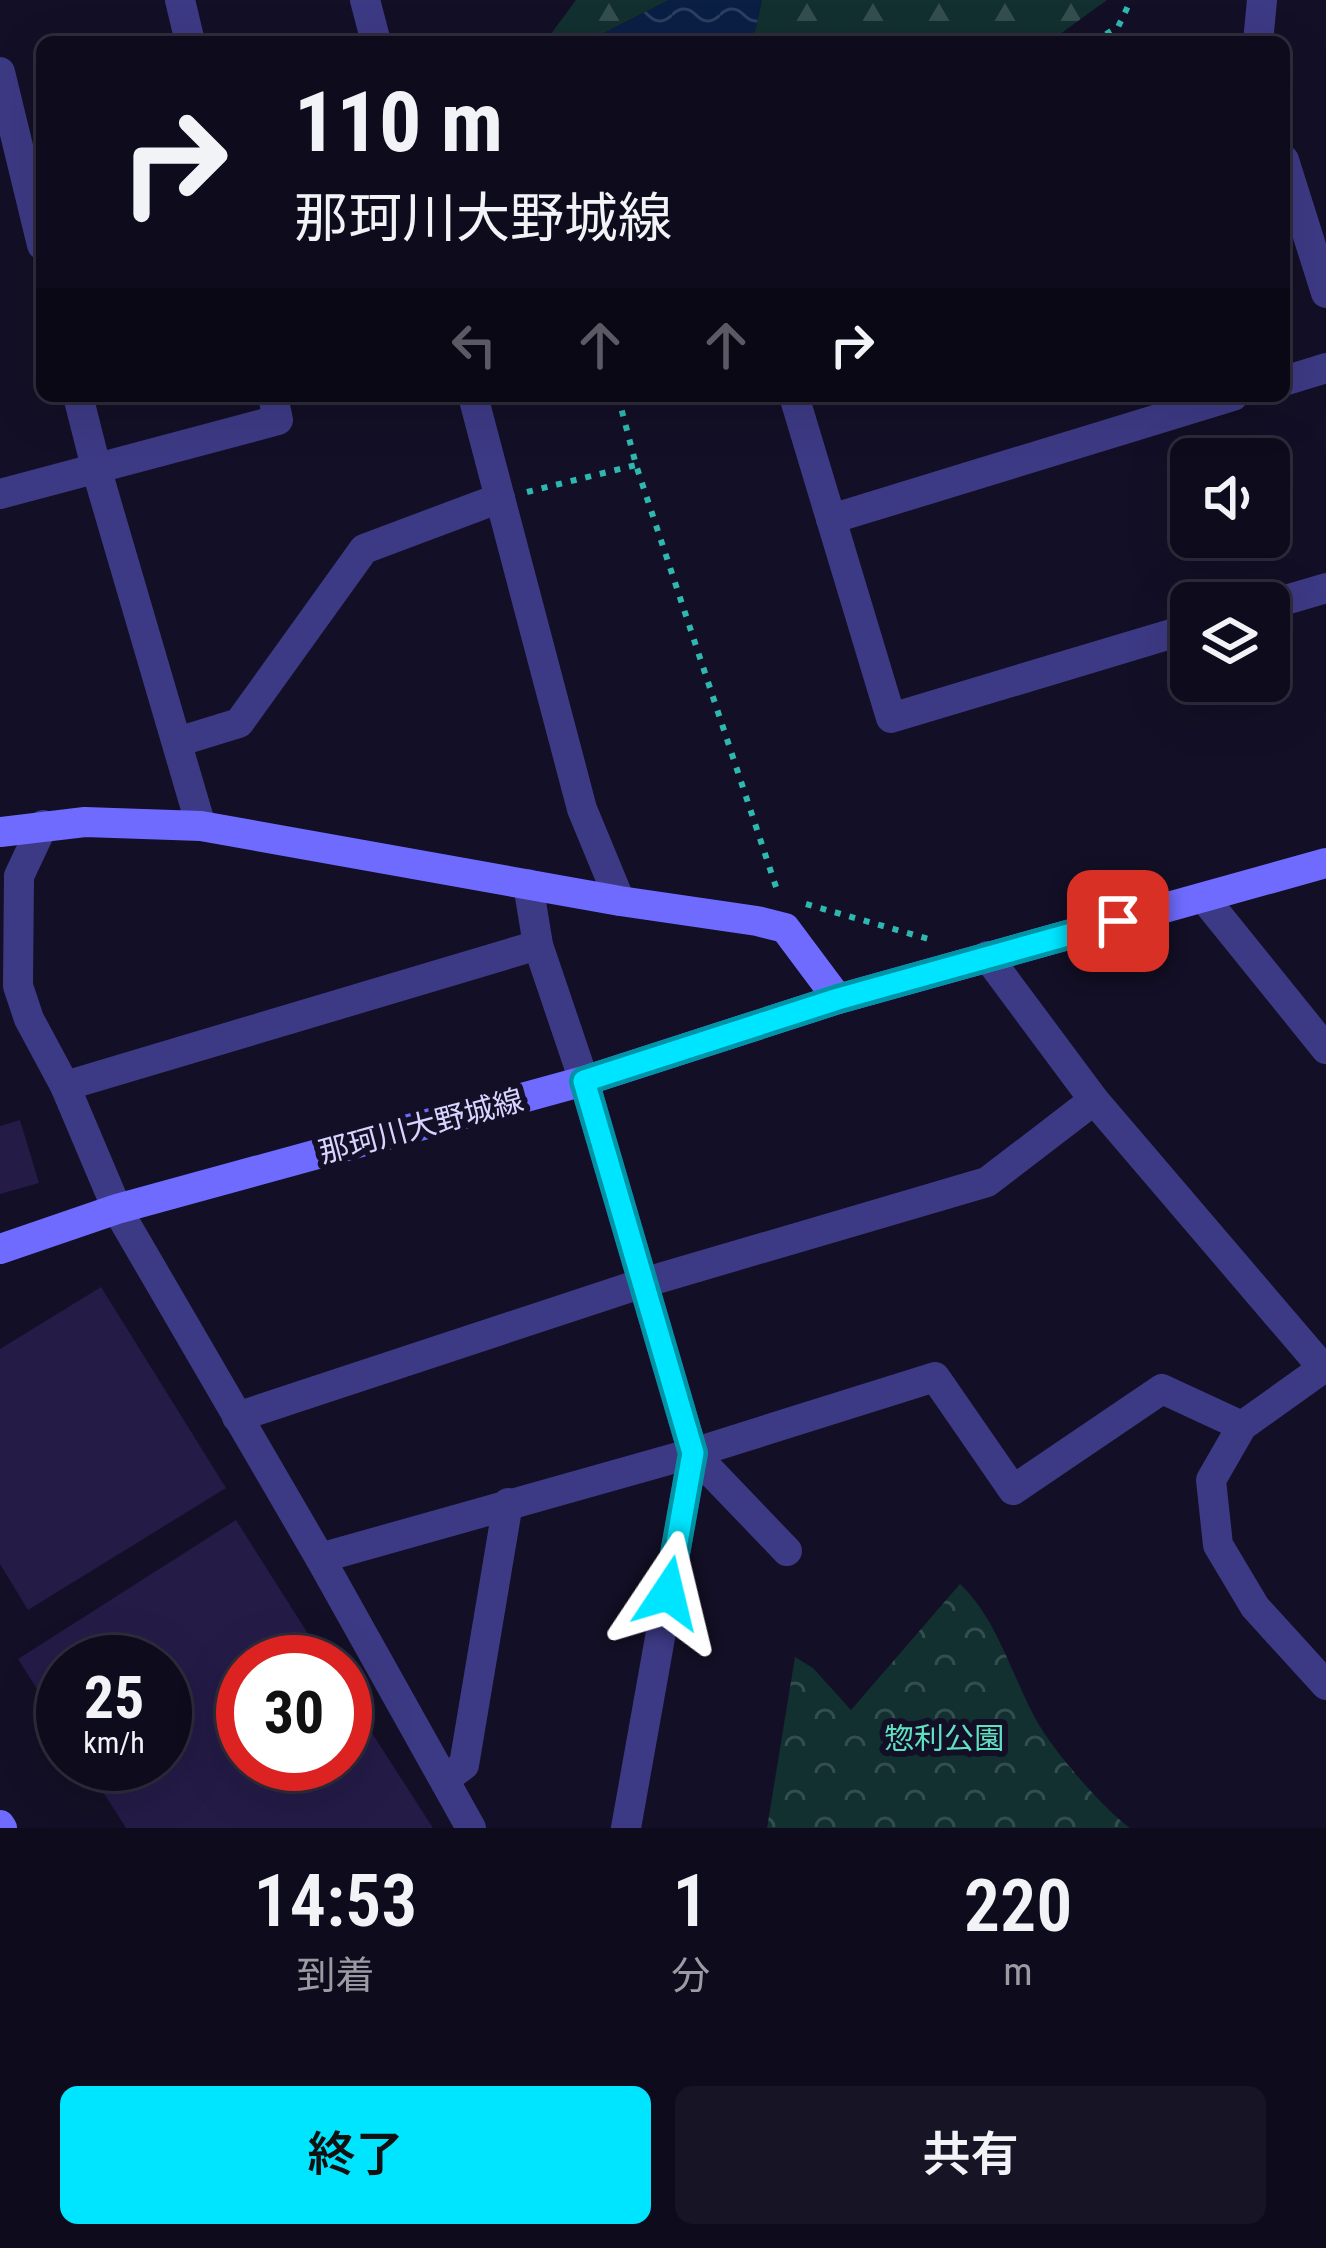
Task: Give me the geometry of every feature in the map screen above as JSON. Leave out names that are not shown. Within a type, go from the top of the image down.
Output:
[{"type":"main road","points":[[0,832],[86,823],[201,826],[785,928],[838,999]]},
{"type":"main road","name":"那珂川大野城線","points":[[0,1249],[117,1209],[584,1081],[838,999],[1326,863]]},
{"type":"street","points":[[365,0],[374,36]]},
{"type":"street","points":[[1259,36],[1262,0]]},
{"type":"street","points":[[187,2],[190,36]]},
{"type":"street","points":[[0,72],[36,220]]},
{"type":"street","points":[[1290,182],[1326,293]]},
{"type":"street","points":[[1290,378],[1326,368]]},
{"type":"street","points":[[80,402],[201,826]]},
{"type":"street","points":[[0,494],[278,419],[274,402]]},
{"type":"street","points":[[474,402],[582,809],[620,901]]},
{"type":"street","points":[[796,402],[891,718],[1170,634]]},
{"type":"street","points":[[831,519],[1213,402]]},
{"type":"street","points":[[177,742],[239,723],[364,549],[500,498]]},
{"type":"street","points":[[1290,599],[1326,588]]},
{"type":"street","points":[[43,825],[19,876],[18,986],[44,1053],[65,1086],[117,1209],[471,1828]]},
{"type":"street","points":[[528,884],[538,945],[584,1081],[693,1453],[626,1828]]},
{"type":"street","points":[[1204,898],[1326,1049]]},
{"type":"street","points":[[65,1086],[538,945]]},
{"type":"street","points":[[987,956],[1094,1100],[1325,1367],[1242,1426],[1211,1480],[1218,1545],[1255,1607],[1326,1685]]},
{"type":"street","points":[[236,1417],[643,1283],[987,1182],[1094,1100]]},
{"type":"street","points":[[320,1558],[693,1453],[934,1377],[1013,1490],[1162,1389],[1242,1426]]},
{"type":"street","points":[[693,1453],[787,1551]]},
{"type":"street","points":[[445,1779],[464,1765],[508,1503]]},
{"type":"path","points":[[1103,36],[1118,27],[1131,0]]},
{"type":"path","points":[[620,402],[636,465],[779,896]]},
{"type":"path","points":[[500,498],[636,465]]},
{"type":"path","points":[[800,902],[987,956]]},
{"type":"green space","points":[[576,0],[669,0],[598,36],[549,36]]},
{"type":"green space","points":[[762,0],[1107,0],[1052,36],[748,36],[755,31]]},
{"type":"green space","name":"惣利公園","points":[[960,1584],[993,1628],[1051,1742],[1091,1791],[1130,1828],[767,1828],[795,1657],[813,1668],[851,1710]]},
{"type":"water","points":[[669,0],[762,0],[755,31],[748,36],[598,36]]},
{"type":"building","points":[[20,1120],[39,1183],[0,1194],[0,1126]]},
{"type":"building","points":[[101,1287],[226,1488],[28,1610],[0,1564],[0,1349]]},
{"type":"building","points":[[236,1520],[309,1635],[216,1635],[216,1791],[372,1791],[372,1733],[433,1828],[126,1828],[102,1791],[192,1791],[192,1635],[56,1635]]},
{"type":"building","points":[[36,1648],[36,1687],[18,1659]]},
{"type":"route","points":[[668,1593],[693,1453],[584,1081],[838,999],[1118,921]]}]
